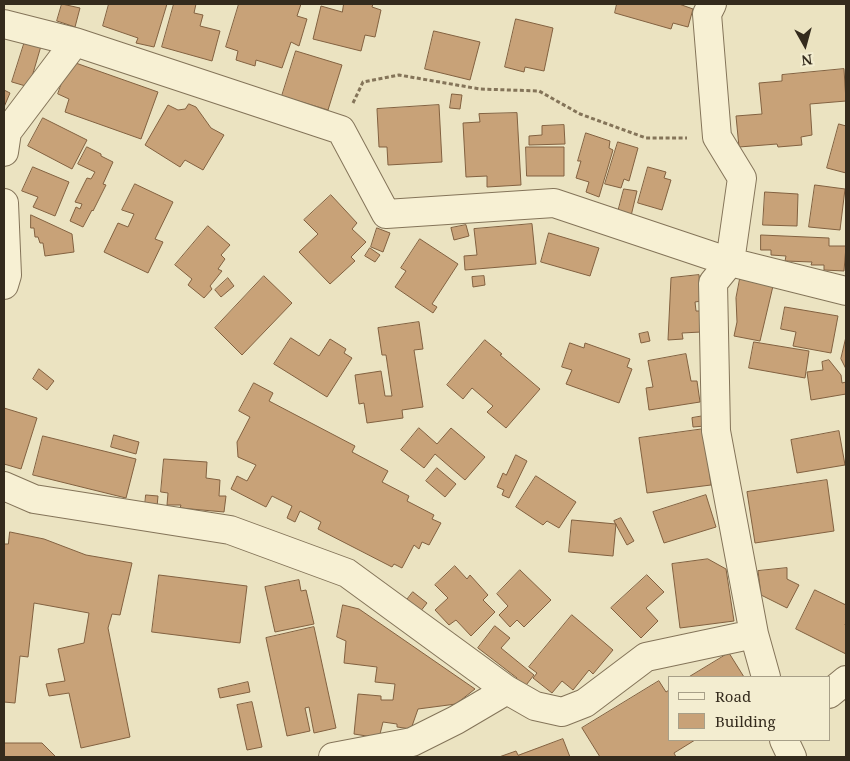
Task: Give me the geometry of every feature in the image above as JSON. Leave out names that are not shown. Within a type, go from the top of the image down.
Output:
[{"type":"street","points":[[712,4],[707,14],[717,137],[742,178],[730,262],[713,283],[716,431],[754,634],[766,676]]},
{"type":"street","points":[[4,24],[75,42],[341,130],[386,214],[554,203],[730,262],[846,291]]},
{"type":"street","points":[[4,152],[7,132],[75,42]]},
{"type":"street","points":[[4,203],[7,275],[4,285]]},
{"type":"street","points":[[4,486],[34,499],[230,530],[347,573],[507,690],[535,706],[562,712],[585,703],[646,657],[754,634]]},
{"type":"street","points":[[830,693],[846,680]]},
{"type":"street","points":[[333,757],[412,742],[456,720],[507,690]]},
{"type":"street","points":[[784,741],[792,757]]},
{"type":"path","points":[[341,130],[363,82],[399,75],[480,89],[539,91],[580,114],[646,138],[717,137]]},
{"type":"building","points":[[62,4],[80,8],[75,27],[57,21]]},
{"type":"building","points":[[109,4],[167,4],[154,47],[136,43],[138,38],[103,26]]},
{"type":"building","points":[[174,4],[196,4],[194,13],[203,15],[200,26],[220,31],[212,61],[162,47]]},
{"type":"building","points":[[239,4],[301,4],[297,16],[307,19],[299,46],[291,42],[282,68],[256,60],[255,66],[236,60],[238,51],[226,47]]},
{"type":"building","points":[[344,4],[373,4],[372,7],[381,10],[375,37],[365,35],[361,51],[313,39],[321,6],[342,12]]},
{"type":"building","points":[[617,4],[679,4],[693,9],[688,27],[673,23],[671,29],[615,13]]},
{"type":"building","points":[[516,19],[553,28],[544,71],[525,67],[524,72],[505,67]]},
{"type":"building","points":[[434,31],[480,42],[470,80],[425,69]]},
{"type":"building","points":[[25,41],[41,46],[29,87],[12,82]]},
{"type":"building","points":[[296,51],[342,65],[328,110],[282,96]]},
{"type":"building","points":[[70,61],[158,92],[141,139],[65,112],[69,99],[58,94]]},
{"type":"building","points":[[844,69],[846,101],[810,104],[812,135],[801,137],[802,145],[778,147],[777,144],[739,147],[736,116],[762,114],[759,83],[782,81],[782,75]]},
{"type":"building","points":[[4,90],[10,93],[4,107]]},
{"type":"building","points":[[452,94],[462,95],[460,109],[450,108]]},
{"type":"building","points":[[189,104],[196,107],[211,128],[224,135],[203,170],[185,160],[180,167],[145,145],[168,105],[178,110],[185,109]]},
{"type":"building","points":[[439,105],[442,162],[388,165],[387,147],[379,147],[377,109]]},
{"type":"building","points":[[517,113],[521,185],[487,187],[487,176],[466,177],[463,123],[480,122],[479,114]]},
{"type":"building","points":[[43,118],[87,140],[72,169],[28,146]]},
{"type":"building","points":[[839,124],[846,126],[846,173],[827,168]]},
{"type":"building","points":[[564,125],[565,144],[529,145],[529,136],[542,135],[542,126]]},
{"type":"building","points":[[586,133],[610,141],[609,148],[613,150],[599,197],[586,192],[589,182],[576,178],[581,161],[578,161]]},
{"type":"building","points":[[618,142],[638,148],[629,181],[624,179],[621,188],[605,184]]},
{"type":"building","points":[[87,147],[113,162],[103,184],[106,185],[83,227],[70,221],[76,207],[80,209],[82,204],[75,202],[87,178],[91,179],[95,172],[78,164]]},
{"type":"building","points":[[526,147],[564,147],[564,176],[527,176]]},
{"type":"building","points":[[33,167],[69,182],[55,216],[33,207],[38,197],[22,191]]},
{"type":"building","points":[[648,167],[666,172],[664,178],[671,180],[662,210],[638,203]]},
{"type":"building","points":[[135,184],[173,202],[155,239],[163,242],[148,273],[104,252],[118,223],[128,227],[134,214],[122,210]]},
{"type":"building","points":[[815,185],[845,189],[840,230],[809,227]]},
{"type":"building","points":[[624,189],[637,191],[631,216],[618,212]]},
{"type":"building","points":[[765,192],[798,194],[797,226],[763,225]]},
{"type":"building","points":[[331,195],[357,223],[352,229],[366,242],[351,257],[355,261],[330,284],[299,252],[318,234],[304,220]]},
{"type":"building","points":[[31,215],[72,234],[74,252],[45,256],[43,243],[40,243],[38,237],[35,237],[34,228],[31,228]]},
{"type":"building","points":[[532,224],[536,264],[465,270],[464,256],[477,255],[474,229]]},
{"type":"building","points":[[466,225],[469,236],[454,240],[451,228]]},
{"type":"building","points":[[208,226],[230,245],[221,255],[225,259],[218,269],[222,271],[210,286],[212,289],[204,298],[188,285],[192,279],[175,265]]},
{"type":"building","points":[[377,228],[390,233],[383,252],[371,247]]},
{"type":"building","points":[[549,233],[599,248],[590,276],[541,262]]},
{"type":"building","points":[[761,235],[829,238],[829,246],[846,246],[844,271],[824,270],[824,265],[811,265],[812,262],[785,261],[786,256],[771,255],[771,250],[761,250]]},
{"type":"building","points":[[420,239],[458,264],[432,304],[437,307],[433,313],[395,287],[406,271],[401,268]]},
{"type":"building","points":[[370,248],[380,255],[375,262],[365,256]]},
{"type":"building","points":[[699,275],[701,301],[695,302],[696,311],[700,311],[701,332],[682,333],[683,339],[668,340],[671,278]]},
{"type":"building","points":[[264,276],[292,303],[242,355],[215,328]]},
{"type":"building","points":[[484,276],[485,285],[473,287],[472,277]]},
{"type":"building","points":[[228,278],[234,286],[221,297],[215,290]]},
{"type":"building","points":[[740,279],[773,286],[760,341],[734,336],[737,322],[736,298]]},
{"type":"building","points":[[785,307],[838,316],[831,353],[793,346],[796,332],[781,329]]},
{"type":"building","points":[[419,322],[423,349],[414,350],[423,407],[402,410],[403,418],[367,423],[364,403],[359,404],[355,375],[381,371],[385,396],[392,396],[386,355],[382,355],[378,328]]},
{"type":"building","points":[[648,332],[650,341],[641,343],[639,334]]},
{"type":"building","points":[[846,337],[846,369],[841,359]]},
{"type":"building","points":[[291,338],[319,356],[330,339],[346,349],[344,353],[352,358],[327,397],[274,364]]},
{"type":"building","points":[[485,340],[540,389],[506,428],[487,412],[493,406],[472,388],[463,399],[447,385]]},
{"type":"building","points":[[754,342],[809,351],[805,378],[749,368]]},
{"type":"building","points":[[570,343],[584,348],[585,343],[630,359],[627,367],[632,369],[619,403],[566,384],[572,370],[562,367]]},
{"type":"building","points":[[686,354],[691,381],[697,381],[700,402],[649,410],[646,388],[653,387],[648,361]]},
{"type":"building","points":[[829,360],[841,375],[842,383],[846,382],[846,394],[811,400],[807,372],[823,370],[822,362]]},
{"type":"building","points":[[39,369],[54,381],[47,390],[33,379]]},
{"type":"building","points":[[254,383],[273,393],[269,401],[355,446],[352,452],[388,471],[382,482],[409,496],[407,501],[434,515],[432,519],[441,523],[429,545],[422,542],[419,549],[414,545],[402,568],[394,564],[392,567],[318,529],[321,522],[300,511],[295,522],[287,518],[292,506],[272,496],[266,507],[231,489],[237,476],[247,481],[256,465],[238,457],[237,442],[250,417],[239,411]]},
{"type":"building","points":[[4,408],[37,418],[21,469],[4,464]]},
{"type":"building","points":[[704,416],[705,426],[693,427],[692,418]]},
{"type":"building","points":[[419,428],[437,444],[451,428],[485,457],[465,480],[435,454],[424,468],[401,450]]},
{"type":"building","points":[[704,429],[711,485],[647,493],[639,438]]},
{"type":"building","points":[[839,431],[845,465],[797,473],[791,440]]},
{"type":"building","points":[[114,435],[139,442],[136,454],[111,447]]},
{"type":"building","points":[[43,436],[136,459],[126,498],[33,475]]},
{"type":"building","points":[[516,455],[527,461],[509,498],[502,495],[504,490],[497,487],[503,473],[506,475]]},
{"type":"building","points":[[164,459],[207,462],[206,478],[220,480],[219,496],[226,496],[224,512],[180,508],[181,505],[167,505],[168,493],[161,492]]},
{"type":"building","points":[[437,468],[456,484],[445,497],[426,481]]},
{"type":"building","points":[[536,476],[576,502],[559,528],[547,521],[543,525],[516,507]]},
{"type":"building","points":[[827,480],[834,531],[755,543],[747,492]]},
{"type":"building","points":[[146,495],[158,496],[157,507],[145,506]]},
{"type":"building","points":[[706,495],[716,527],[664,543],[653,512]]},
{"type":"building","points":[[621,518],[634,541],[627,545],[614,521]]},
{"type":"building","points":[[572,520],[616,524],[613,556],[569,552]]},
{"type":"building","points":[[10,532],[44,539],[86,555],[132,563],[120,615],[112,614],[108,628],[130,737],[81,748],[69,693],[49,696],[46,684],[65,681],[58,649],[84,643],[89,613],[34,603],[28,657],[20,656],[15,703],[4,702],[4,544],[8,544]]},
{"type":"building","points":[[708,559],[726,569],[734,621],[680,628],[672,564]]},
{"type":"building","points":[[455,566],[467,579],[470,575],[488,595],[483,600],[495,612],[471,636],[456,620],[449,625],[435,610],[448,598],[435,585]]},
{"type":"building","points":[[787,568],[787,579],[799,585],[787,608],[761,595],[758,571]]},
{"type":"building","points":[[520,570],[551,600],[524,627],[517,620],[510,627],[499,615],[508,606],[497,594]]},
{"type":"building","points":[[159,575],[247,586],[240,643],[152,632]]},
{"type":"building","points":[[647,575],[664,592],[646,608],[658,621],[641,638],[611,608]]},
{"type":"building","points":[[299,580],[301,591],[306,590],[314,624],[275,632],[265,587]]},
{"type":"building","points":[[815,590],[846,605],[846,654],[796,629]]},
{"type":"building","points":[[413,592],[427,603],[420,612],[406,601]]},
{"type":"building","points":[[343,605],[359,609],[475,689],[456,704],[418,709],[411,729],[383,722],[379,738],[354,734],[358,694],[381,696],[381,700],[393,700],[395,684],[375,682],[377,667],[344,663],[346,641],[337,637]]},
{"type":"building","points":[[572,615],[613,650],[593,674],[589,670],[573,690],[562,681],[552,693],[533,678],[537,673],[529,667]]},
{"type":"building","points":[[495,626],[510,638],[501,648],[534,675],[523,689],[514,682],[517,678],[478,648]]},
{"type":"building","points":[[314,627],[336,728],[314,733],[309,707],[305,708],[310,731],[287,736],[266,638]]},
{"type":"building","points":[[729,653],[743,676],[691,676]]},
{"type":"building","points":[[659,681],[666,692],[668,691],[668,741],[693,741],[674,753],[676,757],[600,757],[582,728]]},
{"type":"building","points":[[248,682],[250,692],[220,698],[218,689]]},
{"type":"building","points":[[252,702],[262,747],[247,750],[237,705]]},
{"type":"building","points":[[563,739],[570,757],[499,757],[516,751],[518,755]]},
{"type":"building","points":[[4,743],[42,743],[56,757],[4,757]]}]
